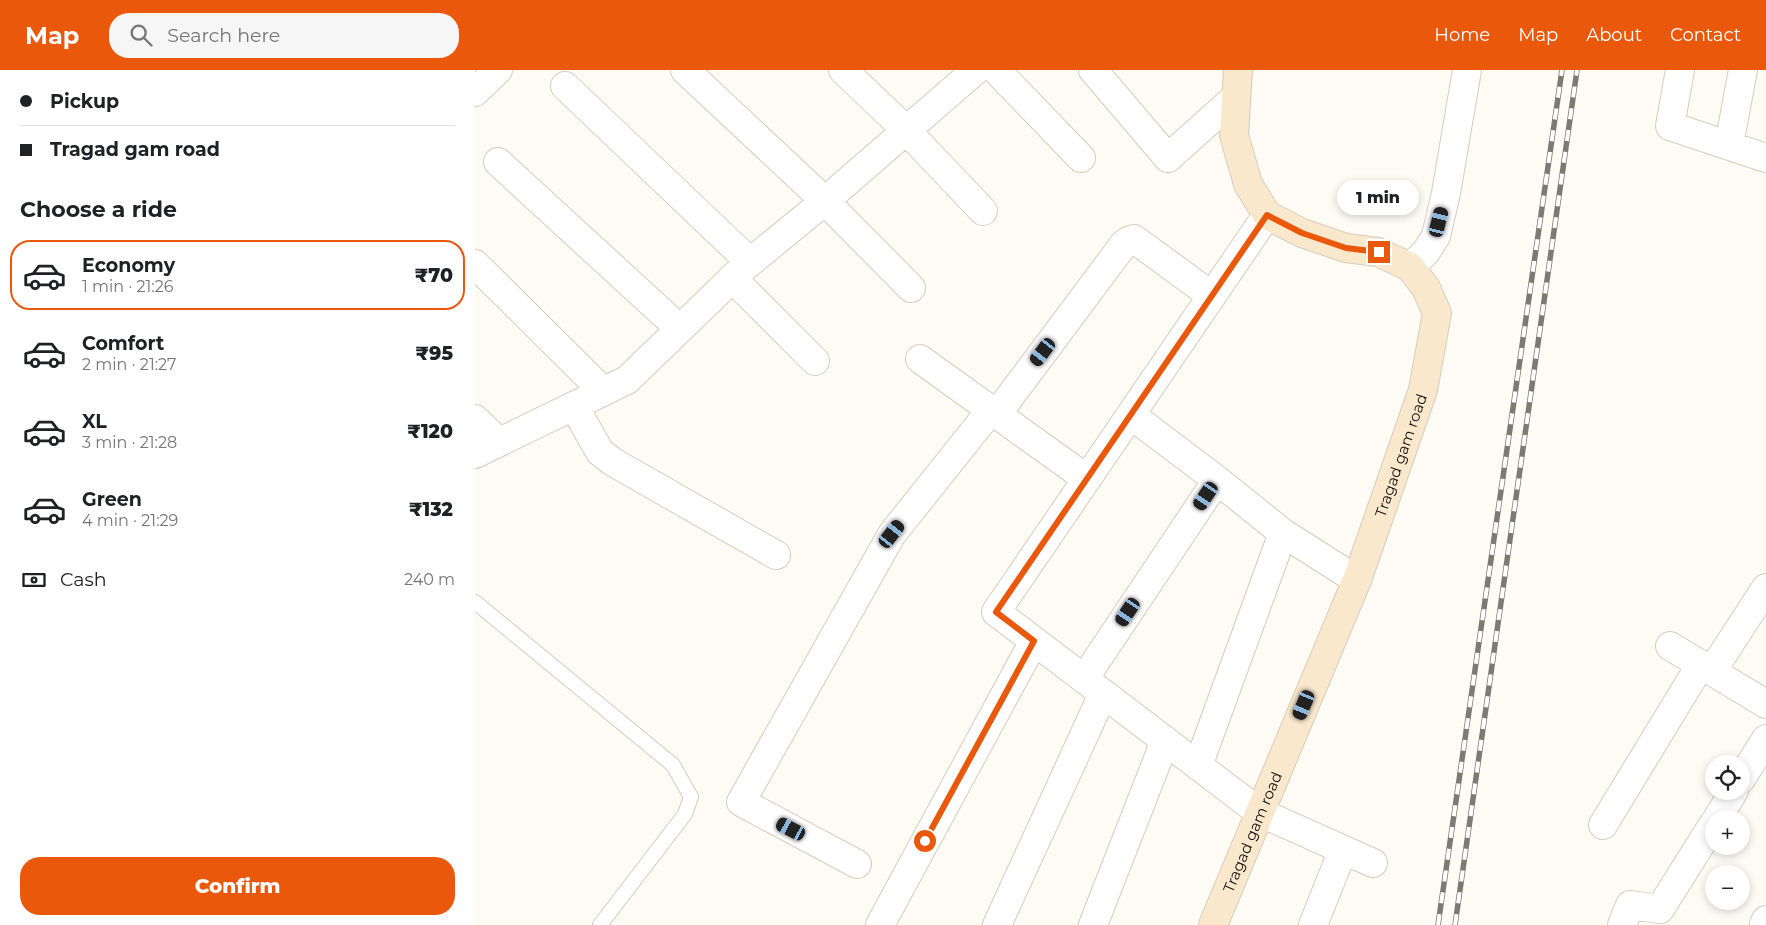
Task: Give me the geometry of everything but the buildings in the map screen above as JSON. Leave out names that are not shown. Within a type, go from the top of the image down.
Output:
[{"type":"street","points":[[475,92],[498,70]]},
{"type":"street","points":[[685,70],[825,201],[911,288]]},
{"type":"street","points":[[843,70],[906,130],[983,211]]},
{"type":"street","points":[[475,454],[627,380],[741,270],[825,201],[976,70]]},
{"type":"street","points":[[996,70],[1081,158]]},
{"type":"street","points":[[1093,70],[1169,158],[1236,97]]},
{"type":"street","points":[[1238,70],[1234,135],[1248,184],[1267,215],[996,612],[1259,812],[1373,863]]},
{"type":"street","points":[[1410,267],[1426,252],[1436,236],[1447,193],[1467,70]]},
{"type":"street","points":[[1681,70],[1670,126],[1766,158]]},
{"type":"street","points":[[1729,145],[1743,70]]},
{"type":"street","points":[[565,86],[741,270],[815,361]]},
{"type":"street","points":[[498,162],[680,328]]},
{"type":"street","name":"Tragad gam road","points":[[1213,925],[1357,580],[1423,390],[1437,313],[1426,288],[1410,267],[1379,252],[1346,248],[1302,233],[1267,215]]},
{"type":"street","points":[[857,864],[741,802],[892,534],[994,412],[1128,240],[1135,239],[1212,296]]},
{"type":"street","points":[[475,264],[603,391]]},
{"type":"street","points":[[920,359],[1087,479]]},
{"type":"street","points":[[574,406],[600,452],[613,462],[776,555]]},
{"type":"street","points":[[1131,415],[1283,533],[1357,580]]},
{"type":"street","points":[[475,419],[499,442]]},
{"type":"street","points":[[997,925],[1093,686],[1217,480]]},
{"type":"street","points":[[1198,766],[1283,533]]},
{"type":"street","points":[[1603,825],[1707,668],[1766,588]]},
{"type":"street","points":[[880,925],[1034,641]]},
{"type":"street","points":[[1670,646],[1766,704]]},
{"type":"street","points":[[1750,765],[1766,739]]},
{"type":"street","points":[[1093,925],[1165,741]]},
{"type":"street","points":[[1622,925],[1630,905],[1660,909],[1705,837]]},
{"type":"street","points":[[1313,925],[1343,850]]},
{"type":"lane","points":[[475,602],[673,765],[691,798],[685,814],[600,925]]},
{"type":"railway","points":[[1438,925],[1562,70]]},
{"type":"railway","points":[[1455,925],[1577,70]]},
{"type":"route","points":[[925,841],[1034,641],[996,612],[1267,215],[1302,233],[1346,248],[1379,252]]}]
